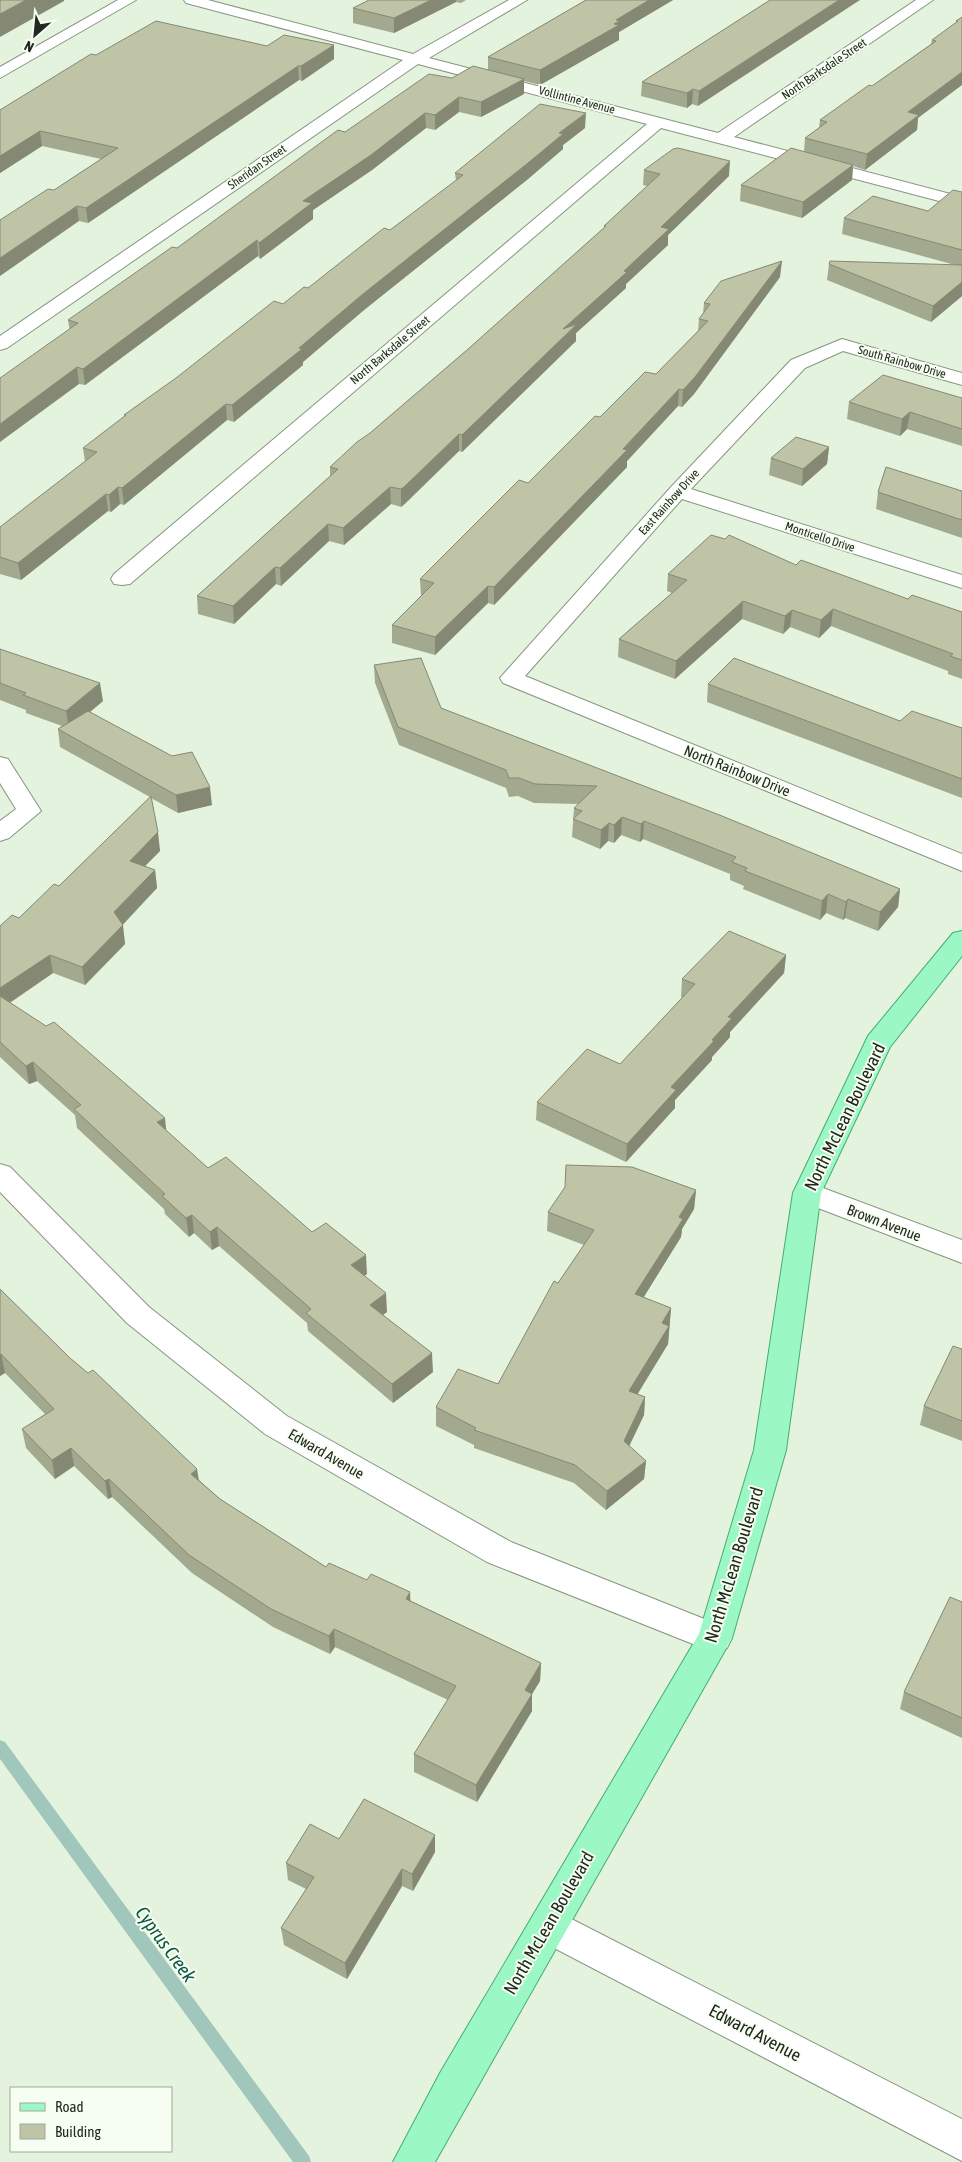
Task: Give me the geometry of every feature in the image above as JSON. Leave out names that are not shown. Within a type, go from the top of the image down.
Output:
[{"type":"main road","name":"North McLean Boulevard","points":[[413,2162],[454,2087],[715,1638],[770,1450],[806,1193],[878,1043],[962,940]]},
{"type":"street","points":[[0,73],[129,0]]},
{"type":"street","name":"Vollintine Avenue","points":[[191,0],[962,202]]},
{"type":"street","name":"Sheridan Street","points":[[0,344],[415,58],[520,0]]},
{"type":"street","name":"North Barksdale Street","points":[[722,138],[926,0]]},
{"type":"street","name":"North Barksdale Street","points":[[122,579],[659,122]]},
{"type":"street","name":"South Rainbow Drive","points":[[842,345],[962,379]]},
{"type":"street","name":"East Rainbow Drive","points":[[511,678],[678,491],[798,364],[842,345]]},
{"type":"street","name":"Monticello Drive","points":[[678,491],[962,582]]},
{"type":"street","name":"North Rainbow Drive","points":[[511,678],[962,863]]},
{"type":"street","points":[[0,764],[29,811],[0,833]]},
{"type":"street","name":"Edward Avenue","points":[[0,1174],[138,1315],[276,1425],[499,1552],[715,1638]]},
{"type":"street","name":"Brown Avenue","points":[[806,1193],[962,1252]]},
{"type":"street","name":"Edward Avenue","points":[[548,1924],[962,2141]]},
{"type":"building","points":[[0,0],[26,0],[0,14]]},
{"type":"building","points":[[369,0],[431,0],[394,18],[353,8]]},
{"type":"building","points":[[586,0],[649,0],[616,20],[620,21],[614,24],[619,25],[540,70],[488,57]]},
{"type":"building","points":[[770,0],[839,0],[699,91],[693,89],[687,93],[642,82]]},
{"type":"building","points":[[962,17],[962,72],[908,112],[919,115],[867,154],[805,138],[827,122],[820,120],[936,41],[932,40]]},
{"type":"building","points":[[156,21],[267,46],[284,35],[334,45],[301,66],[298,66],[86,208],[77,206],[0,258],[0,220],[48,189],[54,190],[118,148],[40,131],[0,156],[0,110],[91,54],[96,55]]},
{"type":"building","points":[[473,66],[524,79],[481,102],[459,97],[435,115],[425,113],[371,155],[303,201],[312,203],[259,243],[257,240],[83,369],[77,367],[0,424],[0,378],[78,323],[68,320],[172,247],[177,248],[338,130],[345,132],[429,74],[452,78]]},
{"type":"building","points":[[540,104],[586,113],[559,133],[563,134],[528,163],[363,294],[299,348],[302,349],[232,405],[226,404],[122,488],[118,487],[109,495],[106,494],[18,563],[0,557],[0,527],[97,452],[83,448],[274,301],[283,304],[304,287],[308,288],[384,228],[390,230],[463,175],[455,173]]},
{"type":"building","points":[[678,148],[730,161],[661,227],[669,229],[624,271],[627,272],[563,329],[577,324],[462,435],[459,434],[404,487],[401,489],[390,487],[343,528],[328,524],[280,568],[275,567],[233,606],[197,596],[338,469],[330,467],[357,442],[467,350],[606,226],[604,226],[660,174],[644,170],[673,149]]},
{"type":"building","points":[[791,148],[853,165],[803,202],[741,185]]},
{"type":"building","points":[[953,190],[962,192],[962,250],[844,218],[873,196],[928,211]]},
{"type":"building","points":[[782,261],[695,377],[683,390],[679,389],[623,449],[627,450],[494,587],[488,586],[435,637],[392,625],[434,583],[420,579],[519,480],[528,483],[595,416],[600,417],[645,372],[656,374],[708,321],[699,319],[710,304],[704,303],[721,281]]},
{"type":"building","points":[[830,261],[962,265],[962,282],[933,306],[829,264]]},
{"type":"building","points":[[883,375],[962,398],[962,429],[910,412],[902,419],[849,402]]},
{"type":"building","points":[[796,437],[829,447],[803,469],[771,458]]},
{"type":"building","points":[[886,467],[962,491],[962,520],[878,492]]},
{"type":"building","points":[[711,535],[725,539],[729,535],[796,565],[801,560],[908,599],[912,595],[962,612],[962,660],[950,656],[953,654],[833,609],[821,620],[792,610],[785,616],[743,601],[676,661],[619,639],[687,580],[668,574]]},
{"type":"building","points":[[0,649],[100,683],[66,711],[23,695],[26,693],[0,683]]},
{"type":"building","points":[[421,658],[441,708],[722,816],[900,889],[880,912],[848,899],[846,902],[828,894],[822,901],[745,871],[747,868],[732,862],[736,857],[644,821],[641,824],[622,817],[614,825],[609,823],[601,830],[573,819],[582,811],[574,808],[597,786],[535,784],[519,778],[509,778],[506,770],[398,727],[374,665]]},
{"type":"building","points":[[734,658],[900,721],[912,711],[962,728],[962,779],[708,684]]},
{"type":"building","points":[[88,711],[172,756],[192,752],[210,787],[176,795],[58,729]]},
{"type":"building","points":[[151,796],[158,832],[130,861],[155,870],[114,912],[123,925],[82,967],[50,955],[0,988],[0,926],[12,915],[19,918],[54,884],[59,886]]},
{"type":"building","points":[[729,931],[786,955],[728,1017],[732,1018],[712,1040],[714,1041],[671,1087],[676,1090],[627,1144],[537,1102],[587,1049],[620,1064],[695,984],[682,979]]},
{"type":"building","points":[[0,996],[46,1026],[54,1022],[165,1118],[157,1122],[208,1168],[226,1157],[312,1232],[326,1223],[366,1255],[351,1265],[386,1293],[370,1305],[432,1353],[392,1384],[306,1313],[311,1309],[217,1227],[210,1232],[192,1215],[186,1218],[162,1196],[165,1194],[74,1109],[81,1105],[33,1062],[26,1066],[0,1042]]},
{"type":"building","points":[[566,1165],[632,1167],[696,1190],[679,1217],[683,1219],[635,1294],[671,1308],[662,1323],[669,1326],[629,1391],[645,1397],[624,1441],[646,1461],[607,1491],[575,1465],[474,1430],[476,1428],[436,1407],[458,1369],[498,1384],[554,1281],[558,1283],[594,1230],[548,1212],[565,1187]]},
{"type":"building","points":[[0,1289],[70,1358],[88,1373],[93,1370],[197,1469],[191,1474],[220,1499],[326,1567],[329,1563],[367,1580],[371,1574],[410,1592],[406,1599],[541,1663],[525,1690],[532,1694],[476,1785],[414,1754],[456,1686],[334,1629],[329,1636],[271,1609],[189,1555],[109,1479],[105,1481],[71,1448],[52,1460],[22,1429],[54,1409],[0,1355]]},
{"type":"building","points":[[953,1346],[962,1349],[962,1421],[924,1406]]},
{"type":"building","points":[[950,1597],[962,1602],[962,1718],[904,1692]]},
{"type":"building","points":[[364,1799],[435,1835],[412,1874],[402,1869],[345,1963],[281,1928],[314,1877],[286,1863],[310,1824],[339,1839]]},
{"type":"waterway","name":"Cyprus Creek","points":[[0,1747],[303,2162]]}]
